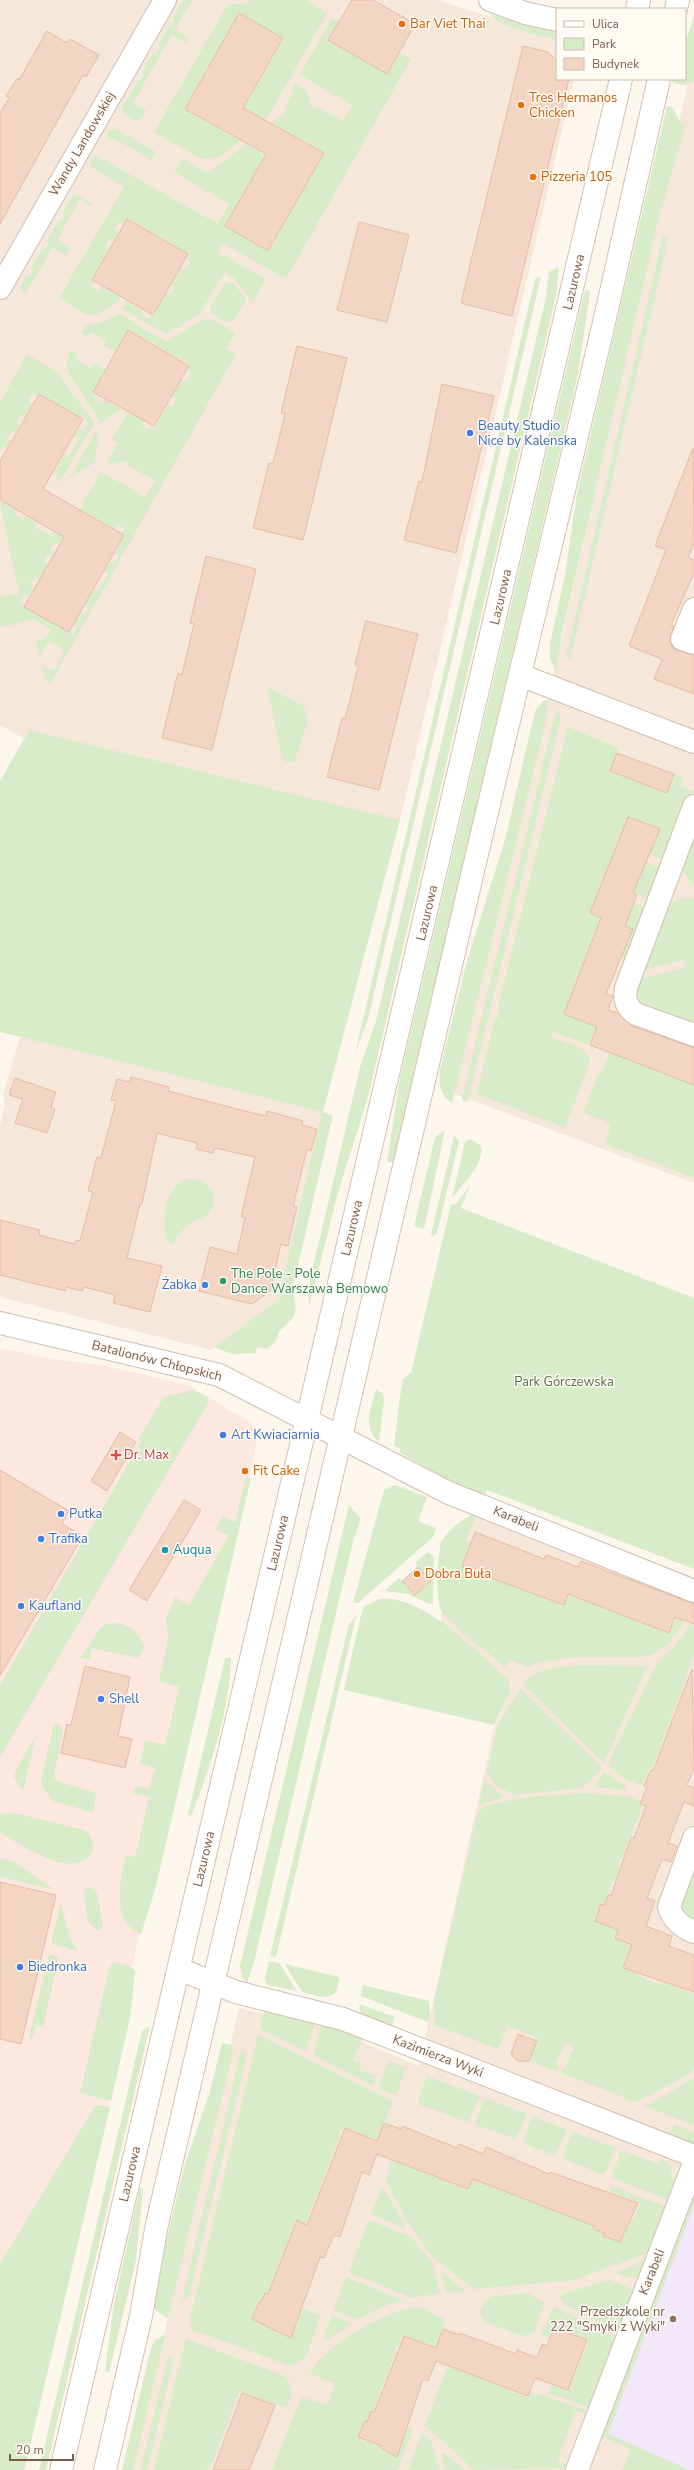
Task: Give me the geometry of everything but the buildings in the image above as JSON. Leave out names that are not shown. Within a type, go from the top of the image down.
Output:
[{"type":"main road","name":"Wandy Landowskiej","points":[[0,288],[165,0]]},
{"type":"main road","points":[[490,0],[525,13],[556,20]]},
{"type":"main road","name":"Lazurowa","points":[[61,2470],[621,80]]},
{"type":"main road","points":[[105,2470],[141,2316],[157,2224],[659,80]]},
{"type":"main road","points":[[694,609],[682,639],[694,643]]},
{"type":"main road","points":[[520,675],[694,742]]},
{"type":"main road","points":[[694,806],[626,988],[625,999],[629,1009],[636,1014],[694,1035]]},
{"type":"main road","name":"Batalionów Chłopskich","points":[[0,1323],[219,1375],[342,1437]]},
{"type":"main road","name":"Karabeli","points":[[342,1437],[449,1493],[694,1591]]},
{"type":"main road","points":[[694,1838],[669,1907],[672,1916],[678,1924],[694,1932]]},
{"type":"main road","name":"Kazimierza Wyki","points":[[179,1969],[214,1984],[249,1996],[343,2019],[694,2156]]},
{"type":"main road","name":"Karabeli","points":[[577,2470],[694,2163]]},
{"type":"shaded area","points":[[0,0],[437,0],[556,38],[556,80],[574,80],[400,820],[29,731],[23,738],[0,725]]},
{"type":"shaded area","points":[[694,57],[694,1183],[452,1093],[555,668]]},
{"type":"shaded area","points":[[20,1037],[323,1112],[278,1300],[211,1350],[0,1297],[0,1125],[5,1105],[3,1094]]},
{"type":"shaded area","points":[[0,1348],[53,1359],[101,1365],[188,1385],[250,1422],[258,1434],[249,1484],[139,1935],[127,1991],[128,2015],[108,2107],[97,2105],[0,2265]]},
{"type":"shaded area","points":[[476,1516],[694,1599],[694,2470],[133,2470],[239,2008],[331,2029],[419,2066],[494,1728],[512,1690],[442,1627],[440,1542]]},
{"type":"shaded area","name":"Przedszkole nr 222 \"Smyki z Wyki\"","points":[[694,2205],[694,2470],[690,2470],[608,2434]]},
{"type":"green space","points":[[183,0],[192,0],[175,30],[188,38],[186,43],[172,35],[133,103],[147,111],[140,120],[134,121],[121,110],[138,80],[140,81],[144,75],[142,73],[153,53],[156,54],[160,47],[158,45],[169,25],[171,27],[175,20],[173,18]]},
{"type":"green space","points":[[248,0],[305,0],[325,12],[326,15],[270,113],[264,119],[244,108],[284,38],[239,13],[184,109],[240,141],[216,158],[202,159],[154,132],[228,4],[246,4]]},
{"type":"green space","points":[[490,14],[556,33],[556,39],[520,31],[502,24]]},
{"type":"green space","points":[[694,16],[694,81],[686,85],[681,85],[672,82],[673,80],[686,80],[686,40]]},
{"type":"green space","points":[[331,20],[340,20],[328,41],[387,74],[399,53],[411,59],[286,279],[222,243],[219,253],[266,279],[253,302],[235,279],[225,273],[199,314],[166,334],[122,309],[126,301],[143,311],[141,315],[149,319],[151,315],[153,316],[166,293],[170,296],[175,287],[171,285],[181,268],[185,270],[190,262],[186,260],[189,254],[127,218],[123,224],[119,222],[114,230],[118,232],[113,241],[109,239],[105,246],[109,249],[91,280],[93,282],[91,286],[99,291],[102,287],[121,298],[109,308],[95,315],[89,315],[59,298],[124,187],[89,166],[95,155],[218,224],[229,204],[174,172],[182,159],[208,173],[246,144],[265,155],[225,226],[269,251],[324,153],[270,122],[283,116],[295,83],[306,90],[312,108],[318,107],[343,121],[352,105],[300,75]]},
{"type":"green space","points":[[667,106],[672,107],[680,122],[686,124],[659,216],[561,638],[556,671],[550,659],[550,644],[565,575],[577,494]]},
{"type":"green space","points":[[110,129],[117,130],[156,152],[152,160],[113,138],[111,142],[106,137]]},
{"type":"green space","points":[[74,194],[93,203],[93,207],[80,199],[57,240],[70,248],[66,255],[53,247],[25,295],[20,288],[27,275],[30,277],[34,270],[31,268],[43,248],[45,250],[49,243],[47,241],[58,221],[61,222],[65,216],[62,214]]},
{"type":"green space","points":[[663,236],[667,236],[664,257],[570,659],[566,658]]},
{"type":"green space","points":[[559,267],[556,296],[368,1097],[337,1196],[310,1303],[308,1303],[310,1280],[360,1067],[376,1021],[546,297],[549,272]]},
{"type":"green space","points":[[541,276],[368,1019],[355,1054],[535,279]]},
{"type":"green space","points":[[225,283],[233,283],[246,299],[235,319],[227,322],[212,313],[210,307]]},
{"type":"green space","points":[[585,290],[590,292],[578,374],[393,1163],[387,1161],[400,1078]]},
{"type":"green space","points":[[119,314],[166,342],[203,319],[215,320],[235,334],[226,349],[236,354],[50,684],[44,678],[42,669],[44,666],[54,671],[65,650],[49,641],[40,657],[36,642],[47,636],[52,630],[33,619],[0,628],[0,597],[19,593],[0,501],[17,511],[15,515],[23,520],[26,516],[37,522],[35,527],[51,536],[53,532],[63,537],[59,544],[55,542],[50,550],[54,552],[52,556],[48,553],[44,561],[48,564],[39,579],[35,576],[30,584],[34,587],[28,597],[24,595],[19,603],[73,634],[78,626],[74,624],[80,613],[84,615],[89,607],[85,605],[94,590],[98,591],[102,584],[99,581],[104,582],[108,574],[104,572],[110,562],[114,564],[119,556],[115,554],[125,535],[122,533],[125,529],[117,524],[114,528],[80,509],[101,472],[146,497],[155,481],[129,466],[129,461],[110,464],[107,462],[118,443],[112,440],[128,412],[144,421],[142,426],[150,430],[152,426],[155,427],[168,405],[172,407],[177,399],[172,397],[182,379],[187,382],[191,374],[187,371],[190,365],[128,329],[115,351],[104,345],[106,340],[91,332],[88,336],[81,333],[86,325],[99,323]]},
{"type":"green space","points":[[71,350],[78,354],[75,359],[90,368],[94,363],[105,369],[92,392],[96,394],[94,398],[102,403],[104,399],[121,409],[101,423],[74,382],[66,366]]},
{"type":"green space","points":[[27,354],[57,372],[94,423],[60,481],[48,482],[55,481],[58,475],[54,473],[65,454],[69,456],[78,440],[74,437],[79,429],[83,431],[88,423],[84,419],[39,393],[37,396],[32,394],[28,401],[32,404],[25,417],[20,415],[16,423],[20,425],[15,433],[11,431],[6,439],[11,441],[7,448],[2,446],[0,450],[0,403]]},
{"type":"green space","points":[[96,431],[98,439],[95,462],[69,479]]},
{"type":"green space","points":[[267,687],[304,706],[308,721],[294,763],[283,761]]},
{"type":"green space","points":[[548,700],[545,724],[452,1103],[444,1096],[442,1092],[440,1070],[467,961],[505,840],[535,711],[543,701]]},
{"type":"green space","points":[[557,708],[561,717],[468,1100],[465,1102],[462,1099]]},
{"type":"green space","points":[[568,727],[619,748],[610,770],[667,793],[674,774],[682,777],[679,785],[694,791],[667,861],[648,854],[660,829],[628,817],[591,913],[601,918],[564,1014],[597,1027],[588,1045],[554,1032],[551,1037],[585,1050],[590,1063],[566,1125],[563,1127],[477,1094],[495,1019],[498,1018],[498,1008]]},
{"type":"green space","points":[[29,730],[400,820],[323,1112],[333,1115],[293,1287],[296,1310],[293,1318],[279,1332],[276,1341],[267,1349],[257,1347],[256,1353],[232,1354],[214,1347],[278,1300],[322,1112],[0,1032],[0,781]]},
{"type":"green space","points":[[694,820],[694,886],[682,870]]},
{"type":"green space","points":[[645,862],[663,869],[651,900],[633,893]]},
{"type":"green space","points":[[686,897],[694,898],[694,1029],[637,1007],[632,981],[685,967],[683,960],[635,972],[664,906]]},
{"type":"green space","points":[[630,901],[648,908],[627,959],[620,957],[625,941],[628,942],[633,930],[623,926]]},
{"type":"green space","points":[[610,1052],[694,1085],[694,1178],[606,1144],[610,1126],[607,1122],[583,1113],[598,1074],[601,1074]]},
{"type":"green space","points":[[445,1130],[424,1229],[414,1226],[434,1142],[436,1136]]},
{"type":"green space","points":[[454,1136],[459,1141],[437,1233],[433,1236],[431,1235]]},
{"type":"green space","points":[[470,1139],[480,1145],[480,1159],[467,1180],[452,1198],[465,1142]]},
{"type":"green space","points":[[191,1178],[203,1182],[212,1190],[214,1195],[213,1207],[207,1215],[186,1226],[174,1243],[170,1244],[165,1232],[166,1207],[172,1192],[178,1183]]},
{"type":"green space","name":"Park Górczewska","points":[[470,1185],[461,1208],[694,1298],[694,1569],[487,1490],[483,1499],[400,1453],[400,1448],[394,1446],[403,1379],[411,1373],[451,1204],[455,1205]]},
{"type":"green space","points":[[376,1389],[383,1394],[384,1400],[379,1442],[374,1436],[369,1424],[370,1410]]},
{"type":"green space","points":[[193,1390],[208,1397],[207,1405],[0,1757],[0,1685],[141,1442],[139,1437],[164,1397]]},
{"type":"green space","points":[[246,1477],[251,1478],[155,1890],[141,1934],[131,1928],[125,1920],[121,1910],[120,1887],[126,1855],[135,1857],[149,1797],[133,1793],[135,1786],[149,1789],[155,1768],[140,1764],[145,1740],[165,1745],[179,1687],[159,1681],[168,1639],[166,1619],[175,1597],[189,1605],[229,1536],[216,1529],[223,1516],[235,1522]]},
{"type":"green space","points":[[395,1485],[427,1497],[418,1521],[436,1528],[434,1536],[358,1603],[353,1603],[384,1490]]},
{"type":"green space","points":[[349,1505],[361,1519],[353,1541],[254,1962],[247,1983],[242,1977],[240,1966]]},
{"type":"green space","points":[[477,1513],[466,1541],[471,1543],[463,1565],[564,1604],[568,1594],[670,1633],[683,1600],[691,1603],[684,1620],[668,1644],[661,1650],[643,1657],[566,1658],[538,1663],[528,1668],[510,1659],[505,1667],[453,1623],[441,1610],[439,1605],[437,1576],[442,1541],[457,1524]]},
{"type":"green space","points":[[428,1552],[434,1557],[433,1603],[429,1604],[408,1594],[384,1591],[399,1578],[415,1595],[431,1581],[415,1563]]},
{"type":"green space","points":[[380,1599],[397,1600],[414,1606],[431,1615],[464,1640],[507,1678],[511,1692],[494,1725],[344,1690],[362,1611],[366,1605]]},
{"type":"green space","points":[[356,1616],[276,1957],[270,1956],[349,1624]]},
{"type":"green space","points":[[119,1623],[132,1629],[139,1635],[144,1649],[138,1658],[92,1648],[89,1660],[80,1658],[101,1627],[105,1624]]},
{"type":"green space","points":[[690,1624],[694,1626],[694,1655],[681,1691],[686,1692],[684,1696],[680,1695],[659,1750],[663,1752],[662,1754],[658,1752],[652,1769],[650,1768],[643,1783],[646,1785],[645,1787],[623,1777],[609,1766],[609,1761],[655,1667],[679,1642]]},
{"type":"green space","points":[[225,1658],[231,1658],[230,1679],[223,1719],[212,1758],[191,1816],[188,1815]]},
{"type":"green space","points":[[585,1665],[642,1666],[646,1668],[604,1763],[523,1684],[536,1674],[551,1668]]},
{"type":"green space","points":[[520,1688],[600,1766],[601,1769],[582,1788],[514,1795],[496,1785],[487,1772],[497,1728]]},
{"type":"green space","points":[[54,1724],[60,1724],[63,1732],[54,1777],[59,1782],[94,1792],[96,1797],[93,1811],[91,1812],[53,1801],[43,1788],[41,1779]]},
{"type":"green space","points":[[36,1735],[23,1791],[14,1778],[15,1772]]},
{"type":"green space","points":[[604,1772],[625,1785],[625,1790],[596,1787],[595,1784]]},
{"type":"green space","points":[[485,1780],[502,1796],[503,1798],[479,1804]]},
{"type":"green space","points":[[587,1793],[628,1796],[644,1803],[617,1870],[621,1871],[618,1881],[614,1880],[603,1905],[600,1904],[594,1920],[613,1927],[615,1923],[632,1944],[624,1966],[639,1972],[638,1976],[662,1985],[663,1982],[694,1994],[694,2069],[686,2076],[636,2102],[561,2073],[562,2068],[565,2069],[574,2047],[565,2043],[555,2065],[558,2066],[556,2071],[529,2061],[538,2038],[508,2026],[498,2049],[434,2025],[434,2000],[478,1812],[485,1807],[512,1800]]},
{"type":"green space","points":[[14,1813],[81,1829],[92,1839],[94,1845],[92,1853],[84,1861],[74,1864],[51,1860],[39,1855],[0,1832],[0,1814]]},
{"type":"green space","points":[[0,1858],[13,1861],[55,1890],[0,1877]]},
{"type":"green space","points":[[694,1865],[694,1925],[685,1920],[679,1905]]},
{"type":"green space","points":[[90,1887],[97,1892],[103,1926],[98,1931],[88,1922],[83,1890]]},
{"type":"green space","points":[[61,1902],[69,1935],[77,1951],[51,1944]]},
{"type":"green space","points":[[49,1954],[59,1957],[43,2027],[36,2025],[32,2039],[29,2038]]},
{"type":"green space","points":[[269,1961],[279,1963],[297,1991],[267,1985],[265,1979]]},
{"type":"green space","points":[[113,1962],[130,1966],[135,1971],[130,2018],[111,2101],[80,2093],[109,1969]]},
{"type":"green space","points":[[285,1964],[339,1977],[336,1992],[328,1997],[323,1997],[302,1992]]},
{"type":"green space","points":[[363,1985],[429,2001],[430,2023],[361,1996]]},
{"type":"green space","points":[[359,2004],[395,2017],[390,2030],[361,2015]]},
{"type":"green space","points":[[264,2011],[315,2022],[306,2052],[260,2029]]},
{"type":"green space","points":[[322,2023],[363,2038],[353,2060],[361,2063],[359,2070],[376,2076],[373,2086],[313,2056]]},
{"type":"green space","points":[[150,2026],[46,2470],[39,2470],[142,2031]]},
{"type":"green space","points":[[258,2035],[393,2101],[378,2140],[343,2127],[306,2224],[296,2220],[267,2295],[264,2294],[260,2305],[257,2304],[252,2320],[271,2327],[278,2324],[275,2332],[291,2338],[303,2308],[321,2315],[306,2357],[291,2366],[193,2330],[190,2320]]},
{"type":"green space","points":[[222,2043],[234,2046],[168,2318],[155,2310],[153,2296],[185,2164],[209,2095]]},
{"type":"green space","points":[[242,2048],[247,2055],[189,2296],[182,2300]]},
{"type":"green space","points":[[388,2061],[406,2068],[396,2095],[378,2088]]},
{"type":"green space","points":[[427,2076],[480,2096],[469,2121],[467,2122],[418,2104]]},
{"type":"green space","points":[[694,2078],[694,2125],[644,2106],[689,2082]]},
{"type":"green space","points":[[485,2098],[527,2114],[516,2139],[476,2125],[475,2122]]},
{"type":"green space","points":[[99,2105],[110,2107],[27,2459],[24,2470],[0,2470],[0,2264],[95,2106]]},
{"type":"green space","points":[[532,2116],[567,2130],[555,2155],[524,2144],[523,2140]]},
{"type":"green space","points":[[674,2124],[694,2132],[694,2147],[669,2137]]},
{"type":"green space","points":[[572,2132],[616,2148],[606,2172],[602,2174],[565,2160],[563,2156]]},
{"type":"green space","points":[[621,2150],[658,2164],[660,2159],[668,2162],[672,2168],[670,2177],[678,2180],[671,2201],[612,2178]]},
{"type":"green space","points":[[391,2160],[469,2189],[473,2179],[596,2226],[606,2233],[605,2235],[621,2242],[629,2223],[625,2215],[634,2219],[640,2203],[610,2191],[612,2186],[669,2208],[653,2251],[574,2280],[473,2289],[431,2255],[409,2224],[386,2181]]},
{"type":"green space","points":[[382,2186],[406,2227],[404,2228],[371,2215]]},
{"type":"green space","points":[[694,2186],[694,2205],[608,2434],[690,2470],[622,2470],[631,2449],[596,2434]]},
{"type":"green space","points":[[140,2188],[143,2188],[136,2260],[109,2372],[105,2371],[114,2304]]},
{"type":"green space","points":[[369,2220],[411,2237],[434,2266],[440,2293],[412,2298],[349,2272]]},
{"type":"green space","points":[[649,2259],[642,2276],[630,2278],[615,2273]]},
{"type":"green space","points":[[441,2271],[466,2291],[446,2292]]},
{"type":"green space","points":[[346,2277],[404,2301],[387,2305],[358,2319],[334,2310]]},
{"type":"green space","points":[[610,2280],[637,2291],[620,2335],[565,2304],[560,2298],[562,2294]]},
{"type":"green space","points":[[528,2293],[544,2303],[534,2332],[522,2336],[484,2322],[480,2312],[485,2300],[493,2296]]},
{"type":"green space","points":[[554,2306],[618,2340],[593,2409],[549,2393],[552,2385],[569,2391],[589,2340],[556,2327],[551,2338],[542,2335]]},
{"type":"green space","points":[[419,2307],[446,2320],[436,2348],[402,2335],[373,2411],[371,2411],[366,2421],[364,2420],[357,2438],[376,2445],[378,2440],[383,2441],[380,2449],[396,2456],[408,2426],[413,2429],[398,2470],[272,2470],[301,2397],[327,2405],[335,2383],[310,2374],[318,2363],[342,2341],[374,2321],[405,2309]]},
{"type":"green space","points":[[332,2315],[352,2324],[328,2339],[324,2337]]},
{"type":"green space","points":[[165,2335],[133,2470],[122,2470],[151,2348],[155,2340]]},
{"type":"green space","points":[[186,2339],[285,2376],[290,2383],[292,2393],[290,2401],[283,2407],[240,2391],[211,2467],[208,2466],[207,2470],[154,2470]]},
{"type":"green space","points":[[168,2356],[174,2358],[147,2470],[141,2470]]},
{"type":"green space","points":[[448,2366],[527,2397],[530,2391],[591,2412],[589,2415],[576,2411],[557,2461],[570,2466],[569,2468],[474,2470],[425,2425]]},
{"type":"green space","points":[[422,2433],[431,2440],[439,2470],[408,2470]]},
{"type":"green space","points":[[444,2452],[464,2470],[445,2470],[441,2455]]},
{"type":"place","name":"Bar Viet Thai","points":[[402,24]]},
{"type":"place","name":"Tres Hermanos Chicken","points":[[521,105]]},
{"type":"place","name":"Pizzeria 105","points":[[533,177]]},
{"type":"place","name":"Beauty Studio Nice by Kalenska","points":[[470,433]]},
{"type":"place","name":"The Pole - Pole Dance Warszawa Bemowo","points":[[223,1281]]},
{"type":"place","name":"Żabka","points":[[205,1285]]},
{"type":"place","name":"Art Kwiaciarnia","points":[[223,1435]]},
{"type":"place","name":"Dr. Max","points":[[116,1455]]},
{"type":"place","name":"Fit Cake","points":[[245,1471]]},
{"type":"place","name":"Putka","points":[[61,1514]]},
{"type":"place","name":"Trafika","points":[[41,1539]]},
{"type":"place","name":"Auqua","points":[[165,1550]]},
{"type":"place","name":"Dobra Buła","points":[[417,1574]]},
{"type":"place","name":"Kaufland","points":[[21,1606]]},
{"type":"place","name":"Shell","points":[[101,1699]]},
{"type":"place","name":"Biedronka","points":[[20,1967]]},
{"type":"place","name":"Przedszkole nr 222 \"Smyki z Wyki\"","points":[[673,2319]]}]
